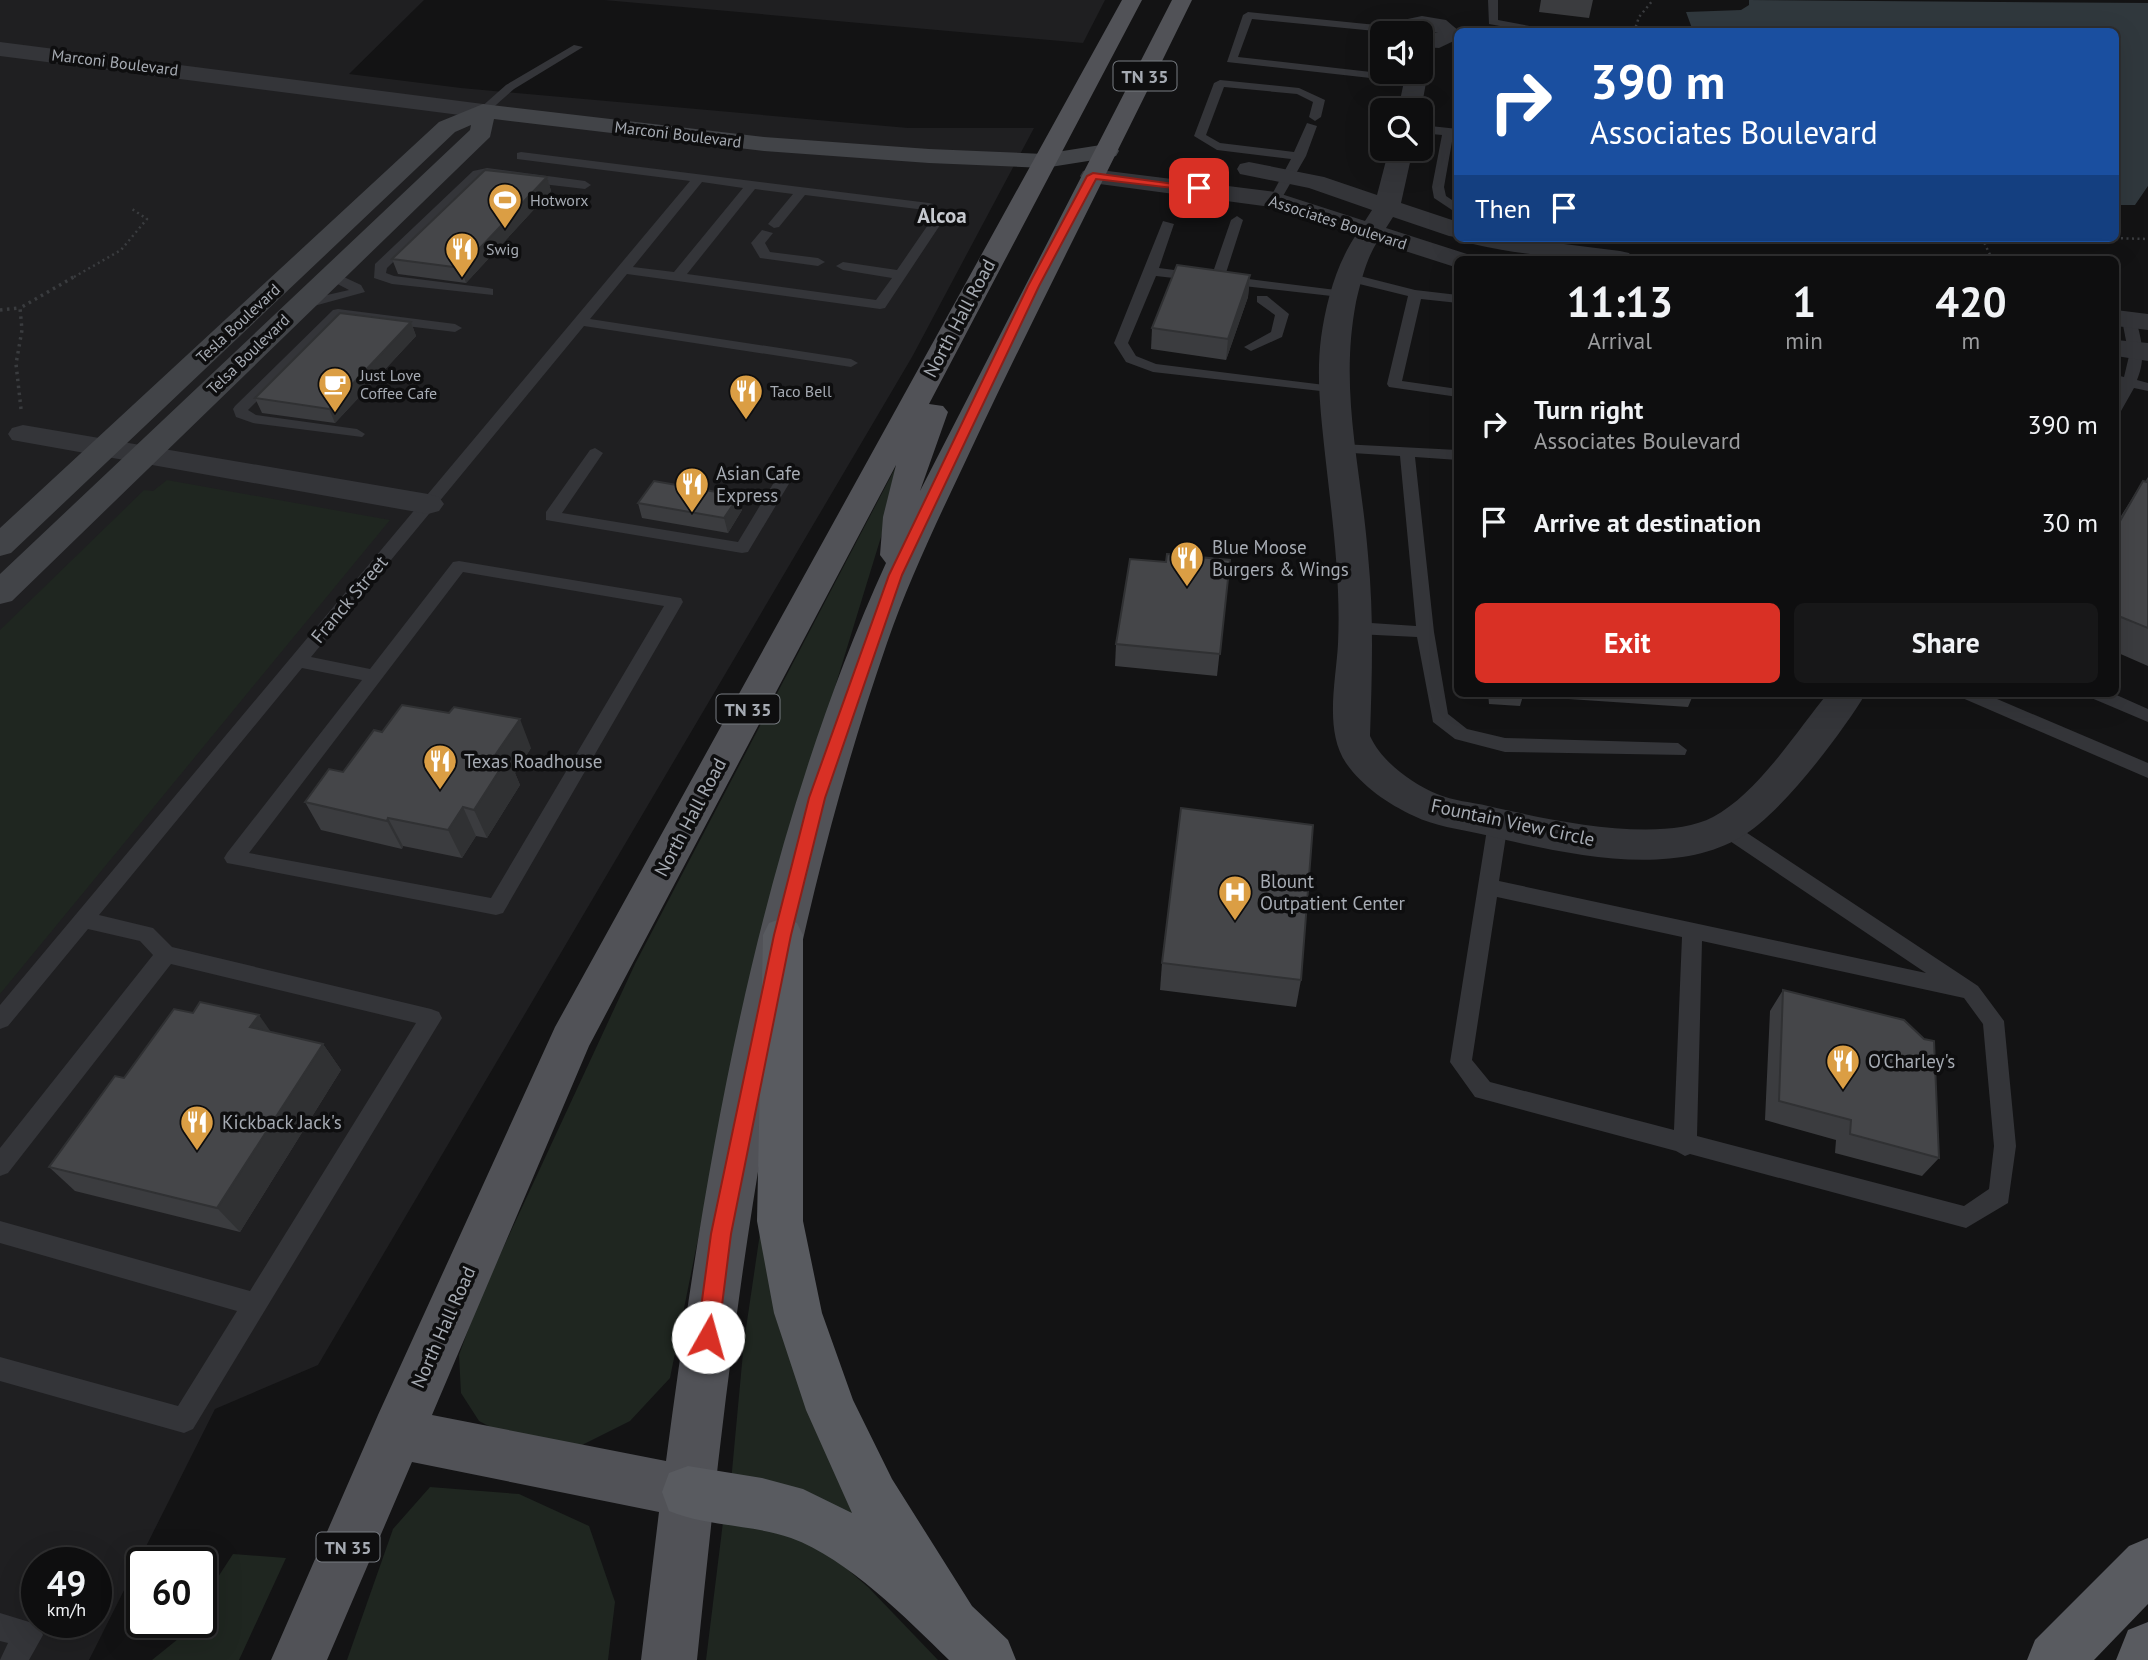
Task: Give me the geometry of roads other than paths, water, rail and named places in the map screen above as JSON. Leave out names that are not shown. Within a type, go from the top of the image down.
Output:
[{"type":"highway","points":[[783,935],[784,1059],[779,1095],[780,1221],[798,1312],[831,1410],[873,1498],[951,1621]]},
{"type":"highway","points":[[688,1492],[802,1516],[858,1546],[951,1621],[988,1660]]},
{"type":"highway","points":[[2055,1660],[2148,1565]]},
{"type":"highway","points":[[2144,1660],[2148,1650]]},
{"type":"main road","name":"North Hall Road","points":[[299,1660],[570,1040],[1132,0]]},
{"type":"main road","name":"TN 35","points":[[669,1660],[721,1234],[783,935],[817,798],[896,575],[1034,286],[1111,161],[1182,0]]},
{"type":"main road","name":"Marconi Boulevard","points":[[483,111],[764,144],[1044,161],[1111,161]]},
{"type":"main road","name":"Telsa Boulevard","points":[[0,593],[482,132],[483,111]]},
{"type":"main road","name":"Tesla Boulevard","points":[[0,546],[447,127],[483,111]]},
{"type":"main road","points":[[896,575],[897,520],[912,464],[935,408],[993,304],[1052,187],[1054,173],[1044,161]]},
{"type":"main road","points":[[396,1433],[688,1492]]},
{"type":"street","points":[[1425,21],[1434,0]]},
{"type":"street","name":"Marconi Boulevard","points":[[0,49],[165,67],[313,90],[483,111]]},
{"type":"street","name":"Marconi Boulevard","points":[[0,63],[149,80],[313,90]]},
{"type":"street","name":"Associates Boulevard","points":[[1111,161],[1275,200],[1454,230]]},
{"type":"street","name":"Fountain View Circle","points":[[1397,161],[1379,219],[1346,286],[1335,339],[1334,390],[1356,628],[1352,736],[1360,754],[1379,775],[1429,807],[1607,842],[1693,841],[1725,828],[1747,812],[1845,697]]},
{"type":"street","name":"Associates Boulevard","points":[[1196,163],[1295,166],[1379,219],[1454,258]]},
{"type":"street","points":[[1499,242],[1595,256]]},
{"type":"street","points":[[23,434],[107,446],[428,504]]},
{"type":"lane","points":[[1493,0],[1493,22],[1531,28]]},
{"type":"lane","points":[[1370,31],[1248,15],[1231,60],[1370,72]]},
{"type":"lane","points":[[483,111],[510,87],[578,47]]},
{"type":"lane","points":[[1275,200],[1295,166],[1319,100],[1298,91],[1220,83],[1200,136],[1217,146],[1295,166]]},
{"type":"lane","points":[[1433,130],[1453,133],[1438,187],[1440,198],[1454,207]]},
{"type":"lane","points":[[521,156],[929,207],[938,219],[880,305],[621,269]]},
{"type":"lane","points":[[488,292],[392,280],[380,275],[380,267],[477,174],[487,172],[585,186]]},
{"type":"lane","name":"Franck Street","points":[[0,1020],[699,178]]},
{"type":"lane","points":[[678,276],[752,185]]},
{"type":"lane","points":[[802,191],[758,243],[765,254],[818,262]]},
{"type":"lane","points":[[1217,279],[1237,220]]},
{"type":"lane","points":[[1168,224],[1121,343],[1131,359],[1153,368],[1248,363],[1334,390]]},
{"type":"lane","points":[[843,266],[900,275]]},
{"type":"lane","points":[[1151,271],[1217,279],[1264,292],[1346,286],[1454,299]]},
{"type":"lane","points":[[1248,363],[1277,334],[1282,314],[1264,292]]},
{"type":"lane","points":[[1248,363],[1264,292]]},
{"type":"lane","points":[[1415,294],[1394,384],[1454,392]]},
{"type":"lane","points":[[357,434],[253,419],[241,414],[240,409],[338,313],[455,328]]},
{"type":"lane","points":[[2131,320],[2134,350],[2123,380],[2148,387]]},
{"type":"lane","points":[[579,321],[851,363]]},
{"type":"lane","points":[[1341,449],[1454,455]]},
{"type":"lane","points":[[1407,452],[1425,632],[1438,717],[1461,734],[1506,745],[1678,750]]},
{"type":"lane","points":[[594,453],[552,516],[742,548],[782,482]]},
{"type":"lane","points":[[458,566],[675,602],[496,907],[234,858],[375,676],[458,566]]},
{"type":"lane","points":[[1356,628],[1425,632]]},
{"type":"lane","points":[[298,661],[375,676]]},
{"type":"lane","points":[[1975,697],[2148,771]]},
{"type":"lane","points":[[2104,697],[2148,716]]},
{"type":"lane","points":[[1498,822],[1461,1062],[1483,1090],[1685,1146],[1966,1217],[2000,1195],[2005,1146],[1993,1021],[1971,992],[1725,828]]},
{"type":"lane","points":[[1488,887],[1971,992]]},
{"type":"lane","points":[[0,1369],[184,1420],[430,1018],[166,954],[146,934],[83,920]]},
{"type":"lane","points":[[1685,1146],[1692,931]]},
{"type":"lane","points":[[0,1166],[166,954]]},
{"type":"lane","points":[[0,1232],[255,1304]]},
{"type":"lane","points":[[0,1627],[29,1635],[13,1660]]},
{"type":"place","name":"Hotworx","points":[[505,230]]},
{"type":"place","name":"Swig","points":[[462,279]]},
{"type":"place","name":"Just Love Coffee Cafe","points":[[335,414]]},
{"type":"place","name":"Taco Bell","points":[[746,421]]},
{"type":"place","name":"Asian Cafe Express","points":[[692,514]]},
{"type":"place","name":"Blue Moose Burgers & Wings","points":[[1187,588]]},
{"type":"place","name":"Texas Roadhouse","points":[[440,791]]},
{"type":"place","name":"Blount Outpatient Center","points":[[1235,922]]},
{"type":"place","name":"O'Charley's","points":[[1843,1091]]},
{"type":"place","name":"Kickback Jack's","points":[[197,1152]]},
{"type":"district","name":"Alcoa","points":[[942,215]]}]
